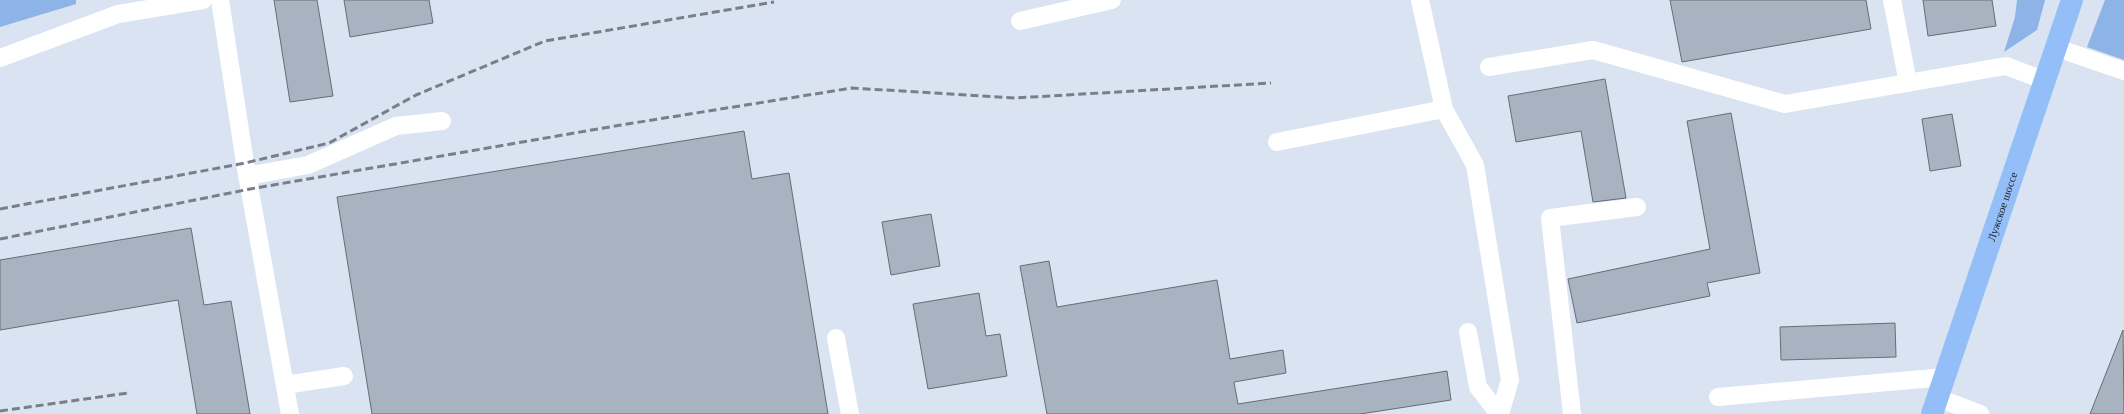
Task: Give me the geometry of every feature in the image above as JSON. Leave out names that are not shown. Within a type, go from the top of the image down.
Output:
[{"type":"main road","name":"Лужское шоссе","points":[[1935,406],[2072,0]]},
{"type":"street","points":[[0,58],[118,14],[204,0]]},
{"type":"street","points":[[220,0],[248,176],[290,414]]},
{"type":"street","points":[[1020,21],[1112,0]]},
{"type":"street","points":[[1420,0],[1444,110],[1475,165],[1510,380],[1500,414]]},
{"type":"street","points":[[1892,0],[1908,83]]},
{"type":"street","points":[[2057,48],[2124,72]]},
{"type":"street","points":[[1489,67],[1593,50],[1785,104],[2006,66],[2046,80]]},
{"type":"street","points":[[1277,142],[1444,110]]},
{"type":"street","points":[[248,176],[308,165],[396,126],[442,121]]},
{"type":"street","points":[[1572,414],[1550,218],[1637,207]]},
{"type":"street","points":[[1468,332],[1478,387],[1500,414]]},
{"type":"street","points":[[836,338],[850,414]]},
{"type":"street","points":[[285,385],[344,376]]},
{"type":"street","points":[[1718,396],[1945,377]]},
{"type":"street","points":[[1935,406],[1980,414]]},
{"type":"shaded area","points":[[0,0],[76,0],[76,4],[0,27]]},
{"type":"shaded area","points":[[2017,0],[2045,0],[2037,30],[2004,52],[2015,17]]},
{"type":"shaded area","points":[[2105,0],[2124,0],[2124,60],[2087,47]]},
{"type":"building","points":[[274,0],[317,0],[333,96],[290,102]]},
{"type":"building","points":[[344,0],[429,0],[433,23],[350,37]]},
{"type":"building","points":[[1670,0],[1866,0],[1871,29],[1682,62]]},
{"type":"building","points":[[1923,0],[1992,0],[1996,26],[1928,36]]},
{"type":"building","points":[[1605,79],[1626,198],[1593,202],[1581,131],[1516,142],[1508,96]]},
{"type":"building","points":[[1731,113],[1760,273],[1707,283],[1710,296],[1577,323],[1568,279],[1710,249],[1687,121]]},
{"type":"building","points":[[1952,114],[1961,166],[1930,171],[1922,119]]},
{"type":"building","points":[[744,131],[752,179],[789,173],[828,414],[372,414],[337,197]]},
{"type":"building","points":[[931,214],[940,266],[891,275],[882,222]]},
{"type":"building","points":[[191,228],[204,305],[231,301],[250,414],[197,414],[178,300],[0,330],[0,260]]},
{"type":"building","points":[[1049,261],[1057,307],[1217,280],[1230,359],[1283,350],[1286,373],[1234,382],[1238,404],[1447,371],[1451,400],[1360,414],[1047,414],[1020,266]]},
{"type":"building","points":[[979,293],[986,336],[1000,334],[1007,376],[928,389],[913,304]]},
{"type":"building","points":[[1895,323],[1896,357],[1781,360],[1780,327]]},
{"type":"building","points":[[2123,330],[2124,414],[2090,414]]},
{"type":"railway","points":[[0,209],[245,163],[329,143],[416,95],[545,41],[774,2]]},
{"type":"railway","points":[[0,239],[250,189],[621,125],[852,88],[1015,98],[1271,83]]},
{"type":"railway","points":[[0,411],[128,393]]}]
